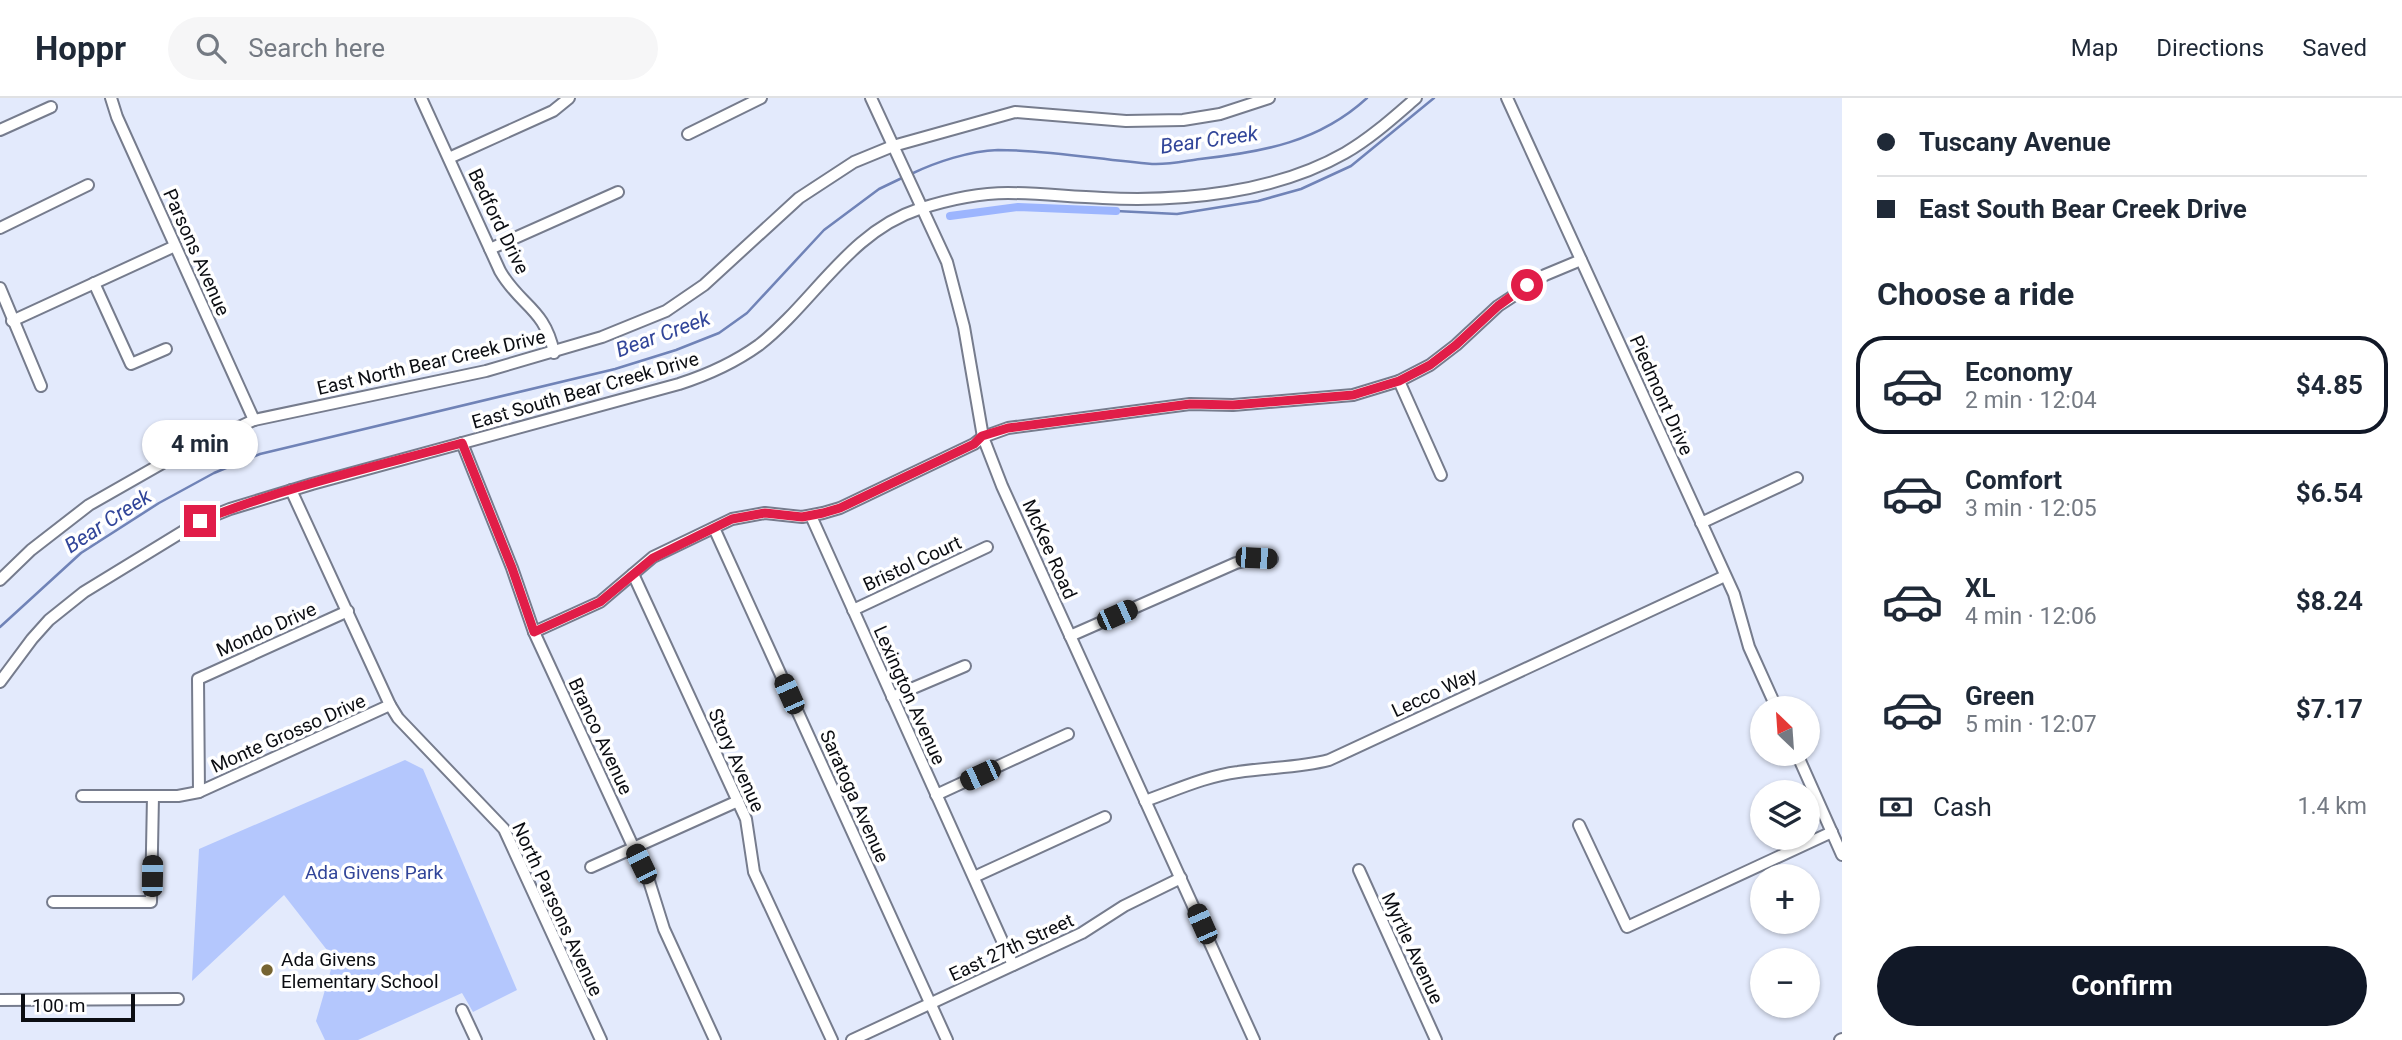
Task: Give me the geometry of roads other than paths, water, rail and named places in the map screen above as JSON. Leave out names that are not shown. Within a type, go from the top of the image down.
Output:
[{"type":"street","name":"Parsons Avenue","points":[[111,98],[117,117],[254,420]]},
{"type":"street","name":"Bedford Drive","points":[[421,98],[507,283],[543,320],[554,352]]},
{"type":"street","points":[[449,158],[553,111],[569,98]]},
{"type":"street","points":[[688,134],[761,98]]},
{"type":"street","name":"McKee Road","points":[[871,98],[947,262],[957,294],[982,436],[1017,521],[1254,1040]]},
{"type":"street","name":"East North Bear Creek Drive","points":[[0,580],[31,550],[89,505],[168,460],[254,420],[486,371],[640,324],[666,311],[704,285],[799,198],[844,168],[1015,112],[1126,121],[1183,120],[1220,114],[1269,98]]},
{"type":"street","name":"East South Bear Creek Drive","points":[[0,682],[40,630],[83,593],[200,521],[291,490],[678,384],[725,366],[760,343],[852,250],[893,222],[922,208],[1006,192],[1160,200],[1242,189],[1326,163],[1367,139],[1416,98]]},
{"type":"street","name":"Piedmont Drive","points":[[1507,98],[1734,594],[1749,647],[1771,696]]},
{"type":"street","points":[[0,130],[51,107]]},
{"type":"street","points":[[0,228],[88,185]]},
{"type":"street","points":[[490,249],[618,192]]},
{"type":"street","points":[[12,321],[175,246]]},
{"type":"street","points":[[534,632],[600,602],[653,558],[741,516],[765,513],[811,516],[840,508],[974,444],[982,436],[1019,425],[1190,404],[1233,405],[1353,395],[1399,381],[1444,355],[1498,306],[1527,285],[1581,260]]},
{"type":"street","points":[[94,283],[131,364],[166,349]]},
{"type":"street","points":[[0,288],[41,386]]},
{"type":"street","points":[[1399,381],[1441,475]]},
{"type":"street","name":"Branco Avenue","points":[[462,443],[512,568],[534,632],[649,881],[664,929],[715,1040]]},
{"type":"street","points":[[1701,523],[1797,478]]},
{"type":"street","points":[[291,490],[390,705]]},
{"type":"street","name":"Lexington Avenue","points":[[811,516],[1013,965]]},
{"type":"street","name":"Saratoga Avenue","points":[[714,528],[947,1040]]},
{"type":"street","name":"Bristol Court","points":[[853,610],[987,547]]},
{"type":"street","points":[[1070,636],[1236,563],[1256,558],[1272,559]]},
{"type":"street","name":"Story Avenue","points":[[633,575],[738,801],[749,829],[754,872],[832,1040]]},
{"type":"street","name":"Lecco Way","points":[[1146,801],[1209,778],[1249,770],[1293,768],[1329,760],[1725,576]]},
{"type":"street","name":"Mondo Drive","points":[[199,792],[198,679],[348,611]]},
{"type":"street","points":[[892,697],[965,666]]},
{"type":"street","name":"Monte Grosso Drive","points":[[82,796],[177,796],[199,792],[390,705]]},
{"type":"street","name":"North Parsons Avenue","points":[[390,705],[398,718],[504,829],[601,1040]]},
{"type":"street","points":[[936,795],[1068,734]]},
{"type":"street","points":[[1802,766],[1842,855]]},
{"type":"street","points":[[53,902],[151,902],[153,796]]},
{"type":"street","points":[[591,867],[738,801]]},
{"type":"street","points":[[974,877],[1105,817]]},
{"type":"street","points":[[1579,825],[1627,927],[1832,832]]},
{"type":"street","name":"Myrtle Avenue","points":[[1359,870],[1436,1040]]},
{"type":"street","name":"East 27th Street","points":[[852,1040],[1082,933],[1124,906],[1181,878]]},
{"type":"street","points":[[0,1000],[178,999]]},
{"type":"street","points":[[462,1010],[476,1040]]},
{"type":"waterway","name":"Bear Creek","points":[[911,174],[953,158],[998,150],[1158,164],[1246,153],[1310,135],[1349,113],[1367,98]]},
{"type":"waterway","points":[[1116,211],[1177,214],[1258,201],[1301,189],[1351,166],[1434,98]]},
{"type":"waterway","name":"Bear Creek","points":[[0,627],[81,553],[159,503],[214,473],[260,454],[615,369],[719,333],[747,313],[824,230],[879,189],[904,177]]},
{"type":"waterway","points":[[950,216],[1018,207],[1116,211]]},
{"type":"place","name":"Ada Givens Elementary School","points":[[267,970]]},
{"type":"park label","name":"Ada Givens Park","points":[[374,872]]}]
